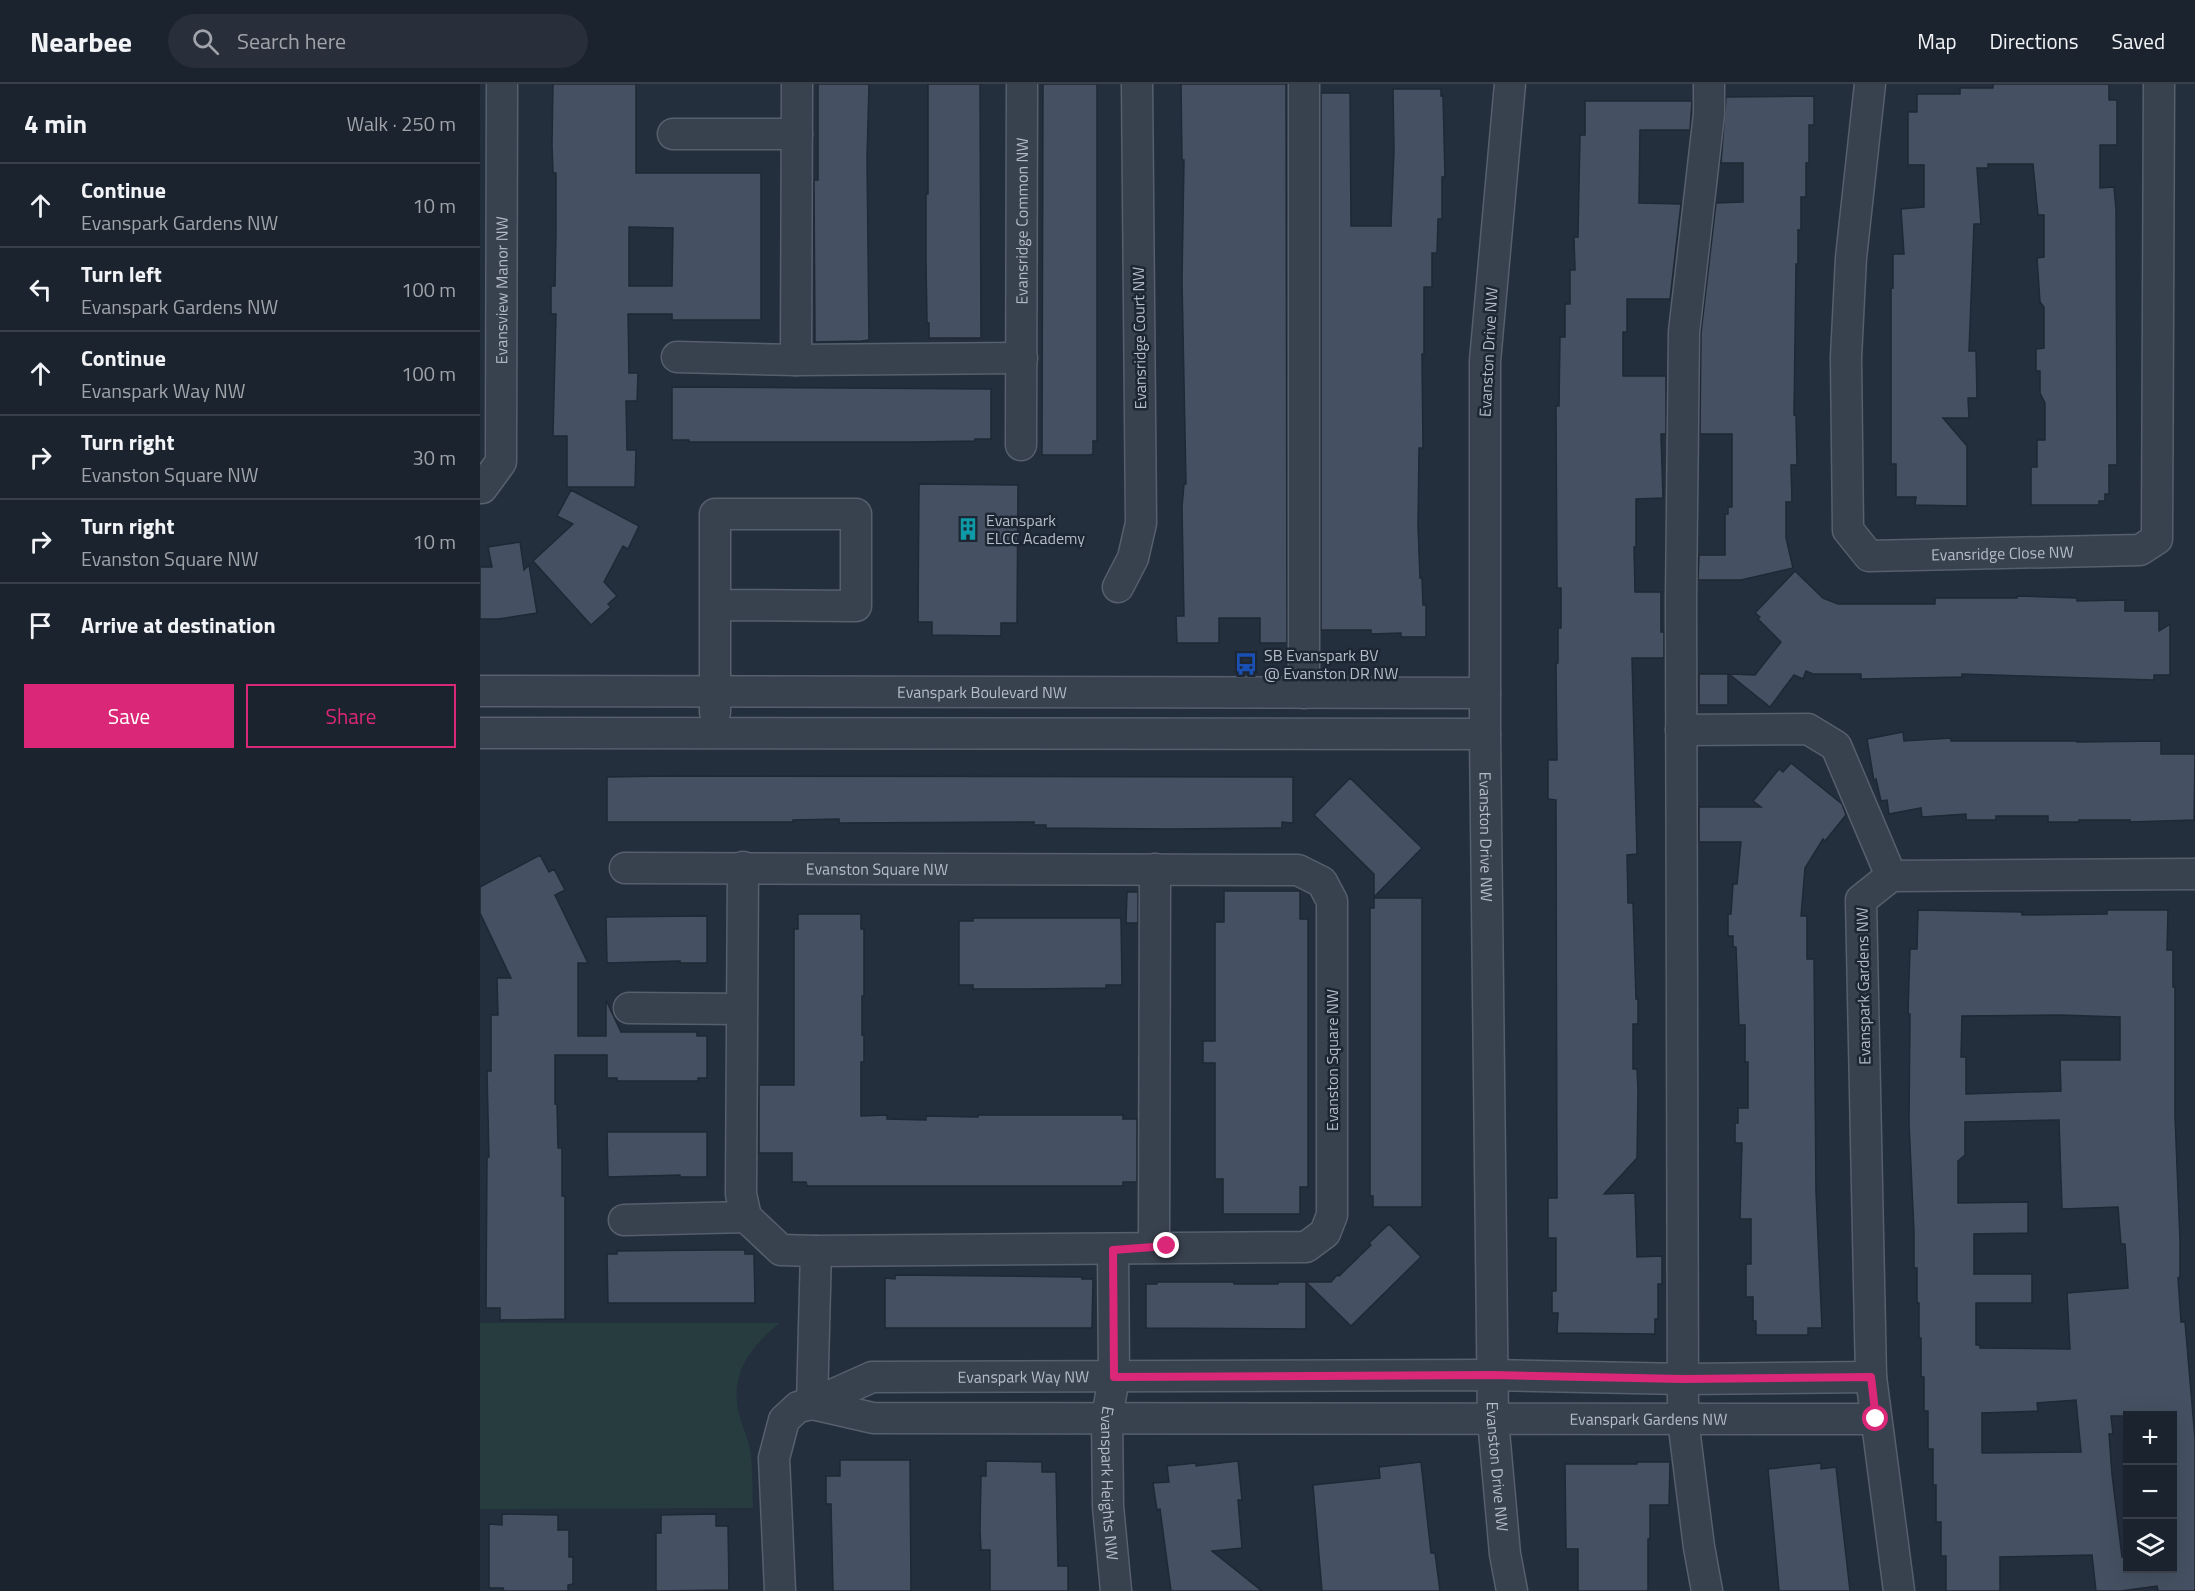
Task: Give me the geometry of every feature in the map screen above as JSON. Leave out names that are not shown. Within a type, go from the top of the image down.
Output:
[{"type":"street","name":"Evansview Manor NW","points":[[480,488],[501,462],[502,84]]},
{"type":"street","points":[[796,360],[797,84]]},
{"type":"street","name":"Evansridge Common NW","points":[[1021,445],[1022,84]]},
{"type":"street","name":"Evansridge Court NW","points":[[1118,587],[1133,558],[1141,523],[1137,84]]},
{"type":"street","points":[[1304,84],[1304,693]]},
{"type":"street","name":"Evanston Drive NW","points":[[1510,84],[1485,361],[1485,734],[1492,1419],[1505,1554],[1512,1591]]},
{"type":"street","points":[[1707,1591],[1699,1547],[1683,1420],[1681,599],[1684,332],[1709,114],[1709,84]]},
{"type":"street","name":"Evansridge Close NW","points":[[1870,84],[1851,258],[1846,357],[1848,530],[1869,556],[2140,550],[2157,539],[2159,84]]},
{"type":"street","points":[[673,134],[797,134]]},
{"type":"street","points":[[677,357],[796,360],[1022,358]]},
{"type":"street","points":[[715,733],[715,514],[856,514],[856,606],[716,605]]},
{"type":"street","name":"Evanspark Boulevard NW","points":[[480,692],[1485,693]]},
{"type":"street","points":[[1682,730],[1808,729],[1836,746],[1891,876],[2195,874]]},
{"type":"street","points":[[480,733],[1485,734]]},
{"type":"street","points":[[624,1220],[746,1217],[741,1194],[743,867]]},
{"type":"street","name":"Evanston Square NW","points":[[625,868],[1298,870],[1322,882],[1332,901],[1332,1215],[1325,1233],[1306,1247],[1154,1247],[1113,1250],[781,1250],[746,1217]]},
{"type":"street","points":[[1154,1247],[1155,869]]},
{"type":"street","name":"Evanspark Gardens NW","points":[[1891,876],[1861,900],[1871,1377],[1899,1591]]},
{"type":"street","points":[[629,1008],[741,1009]]},
{"type":"street","points":[[1113,1250],[1114,1377]]},
{"type":"street","points":[[816,1251],[812,1404],[873,1418],[1492,1419]]},
{"type":"street","points":[[1492,1375],[1683,1379],[1871,1377]]},
{"type":"street","name":"Evanspark Way NW","points":[[780,1591],[774,1458],[784,1420],[798,1407],[812,1404],[872,1377],[1492,1375]]},
{"type":"street","name":"Evanspark Heights NW","points":[[1114,1377],[1107,1418],[1108,1506],[1116,1591]]},
{"type":"street","name":"Evanspark Gardens NW","points":[[1492,1419],[1876,1419]]},
{"type":"green space","points":[[480,1323],[780,1323],[759,1342],[751,1353],[739,1376],[737,1389],[740,1418],[750,1449],[753,1508],[480,1509]]},
{"type":"building","points":[[553,84],[636,84],[636,173],[761,173],[761,320],[672,320],[672,314],[628,314],[629,373],[638,373],[637,401],[626,401],[627,450],[636,450],[635,487],[567,487],[567,436],[553,436],[556,314],[551,314],[551,286],[555,286],[556,173],[553,173]],"holes":[[[629,227],[673,228],[672,286],[629,286]]]},
{"type":"building","points":[[818,84],[869,84],[867,158],[869,340],[815,342],[814,180],[818,180]]},
{"type":"building","points":[[928,84],[980,84],[981,338],[929,338],[926,261]]},
{"type":"building","points":[[1043,84],[1097,84],[1097,441],[1093,441],[1093,454],[1090,455],[1042,455]]},
{"type":"building","points":[[1181,84],[1286,84],[1287,643],[1260,643],[1260,618],[1219,618],[1219,643],[1177,643],[1176,616],[1184,616],[1182,507],[1184,484],[1186,484],[1182,280],[1184,160],[1182,160]]},
{"type":"building","points":[[1993,84],[2109,84],[2109,100],[2117,100],[2117,145],[2100,145],[2100,188],[2114,187],[2116,210],[2117,465],[2109,465],[2109,494],[2105,494],[2105,501],[2099,501],[2099,505],[2031,505],[2031,467],[2037,467],[2037,440],[2045,440],[2045,403],[2040,393],[2040,371],[2036,371],[2036,349],[2044,348],[2044,307],[2040,302],[2037,258],[2044,257],[2044,215],[2038,215],[2033,164],[1988,164],[1988,168],[1977,168],[1981,224],[1974,224],[1969,351],[1976,351],[1977,398],[1968,398],[1969,418],[1943,418],[1967,446],[1967,506],[1915,505],[1916,497],[1896,497],[1896,464],[1891,464],[1893,254],[1904,254],[1901,209],[1924,207],[1924,165],[1908,165],[1908,112],[1917,112],[1917,94],[1960,94],[1960,88],[1993,88]]},
{"type":"building","points":[[1393,89],[1441,89],[1441,96],[1443,96],[1445,177],[1442,177],[1442,219],[1438,219],[1437,253],[1432,253],[1432,287],[1424,287],[1423,448],[1419,448],[1418,526],[1420,578],[1422,578],[1423,605],[1426,605],[1426,637],[1401,637],[1401,633],[1371,634],[1371,630],[1321,630],[1321,93],[1350,93],[1351,226],[1391,226],[1394,151]]},
{"type":"building","points":[[1814,96],[1814,125],[1809,125],[1806,197],[1801,197],[1801,230],[1798,230],[1798,264],[1796,264],[1794,415],[1796,415],[1797,465],[1791,465],[1792,502],[1786,502],[1786,538],[1793,568],[1741,580],[1698,580],[1699,555],[1725,555],[1725,514],[1728,514],[1728,507],[1732,507],[1732,434],[1700,434],[1701,333],[1716,203],[1743,202],[1743,163],[1721,163],[1726,97]]},
{"type":"building","points":[[1585,101],[1692,101],[1690,130],[1640,130],[1639,203],[1681,204],[1670,299],[1627,299],[1627,332],[1623,332],[1623,376],[1666,376],[1666,434],[1661,434],[1663,498],[1636,499],[1636,547],[1634,547],[1635,592],[1661,592],[1661,632],[1664,632],[1664,658],[1632,658],[1637,854],[1627,855],[1628,903],[1633,903],[1636,999],[1638,999],[1638,1024],[1633,1024],[1633,1069],[1637,1069],[1638,1090],[1637,1158],[1604,1194],[1635,1193],[1637,1257],[1662,1256],[1662,1284],[1658,1284],[1658,1319],[1655,1319],[1655,1334],[1557,1333],[1558,1313],[1552,1313],[1552,1291],[1556,1291],[1556,1238],[1548,1238],[1548,1198],[1557,1198],[1556,800],[1548,799],[1548,760],[1557,760],[1556,663],[1558,663],[1558,628],[1561,628],[1561,588],[1557,588],[1556,406],[1559,406],[1560,337],[1565,337],[1565,304],[1570,304],[1570,270],[1575,270],[1574,237],[1578,237],[1580,135],[1585,135]]},
{"type":"building","points":[[672,387],[991,389],[991,439],[913,442],[689,442],[689,440],[672,440]]},
{"type":"building","name":"Evanspark ELCC Academy","points":[[919,484],[1018,485],[1017,623],[1001,623],[1001,636],[932,635],[932,622],[918,622]]},
{"type":"building","points":[[571,490],[639,526],[628,549],[623,546],[604,582],[617,596],[608,604],[611,607],[591,625],[533,561],[573,524],[557,516]]},
{"type":"building","points":[[520,542],[524,570],[529,565],[537,613],[498,619],[480,619],[480,567],[492,567],[488,547]]},
{"type":"building","points":[[1795,571],[1823,598],[1838,604],[1935,604],[1935,598],[2017,598],[2017,596],[2077,598],[2077,601],[2125,600],[2125,611],[2159,611],[2159,631],[2170,624],[2170,675],[2154,675],[2154,680],[1962,674],[1962,677],[1861,679],[1861,674],[1813,674],[1806,671],[1803,679],[1794,675],[1770,707],[1729,674],[1755,675],[1781,642],[1755,613]]},
{"type":"building","points":[[1699,674],[1728,674],[1728,705],[1699,705]]},
{"type":"building","points":[[1903,732],[1904,741],[1951,738],[1951,741],[2161,741],[2161,754],[2195,754],[2194,820],[2048,822],[2048,816],[1996,816],[1996,820],[1966,820],[1966,814],[1922,817],[1921,808],[1889,814],[1887,800],[1881,801],[1876,779],[1874,781],[1867,739]]},
{"type":"building","points":[[1791,763],[1842,804],[1846,815],[1825,841],[1823,839],[1805,868],[1801,916],[1807,916],[1807,959],[1814,959],[1816,1192],[1822,1328],[1808,1328],[1808,1335],[1756,1335],[1756,1321],[1753,1321],[1753,1297],[1746,1297],[1746,1264],[1751,1264],[1751,1219],[1740,1219],[1742,1143],[1735,1143],[1738,1108],[1748,1108],[1748,1062],[1745,1062],[1745,1025],[1739,1025],[1736,947],[1733,947],[1733,936],[1728,936],[1728,914],[1731,914],[1733,884],[1737,884],[1741,842],[1699,842],[1699,807],[1761,807],[1753,801],[1779,769],[1783,772]]},
{"type":"building","points":[[607,777],[1293,777],[1293,823],[1282,822],[1282,828],[1171,829],[1046,828],[1046,825],[1034,825],[1034,822],[839,823],[839,819],[793,820],[793,822],[607,822]]},
{"type":"building","points":[[1350,778],[1422,848],[1374,897],[1374,874],[1314,815]]},
{"type":"building","points":[[540,855],[549,872],[554,869],[565,890],[555,895],[588,963],[578,963],[578,1036],[606,1036],[606,1000],[621,1032],[697,1032],[697,1036],[707,1036],[707,1078],[698,1078],[698,1081],[617,1081],[617,1078],[607,1078],[607,1055],[555,1055],[558,1148],[562,1148],[562,1196],[565,1196],[565,1319],[500,1320],[500,1308],[486,1308],[487,1157],[489,1157],[487,1071],[491,1071],[491,1015],[498,1015],[497,978],[511,978],[480,913],[480,887]]},
{"type":"building","points":[[1224,891],[1300,891],[1300,919],[1308,919],[1308,1187],[1300,1187],[1300,1214],[1223,1214],[1223,1179],[1215,1179],[1215,1063],[1203,1063],[1203,1041],[1215,1041],[1215,922],[1224,922]]},
{"type":"building","points":[[1127,892],[1138,892],[1138,923],[1126,923]]},
{"type":"building","points":[[1374,898],[1422,898],[1422,1207],[1373,1207],[1373,1196],[1370,1196],[1370,908],[1374,908]]},
{"type":"building","points":[[1918,910],[2022,912],[2022,915],[2107,914],[2107,910],[2168,910],[2167,950],[2173,950],[2173,987],[2175,987],[2175,1116],[2180,1241],[2180,1277],[2178,1278],[2181,1322],[2185,1322],[2195,1439],[2195,1591],[2158,1591],[2157,1586],[2121,1591],[2096,1591],[2092,1555],[2000,1557],[2000,1591],[1946,1591],[1946,1556],[1941,1556],[1941,1522],[1936,1522],[1933,1449],[1928,1449],[1928,1411],[1924,1411],[1917,1268],[1914,1268],[1909,1123],[1910,949],[1917,949]],"holes":[[[1962,1016],[2120,1017],[2120,1060],[2060,1060],[2061,1091],[1966,1094],[1966,1057],[1961,1057]],[[2059,1120],[2062,1209],[2118,1207],[2121,1244],[2125,1244],[2128,1288],[2067,1293],[2070,1349],[1980,1348],[1980,1345],[1976,1345],[1976,1303],[2032,1303],[2032,1274],[1974,1274],[1974,1234],[2028,1233],[2028,1202],[1958,1203],[1958,1161],[1965,1155],[1965,1122]],[[2076,1400],[2081,1452],[1982,1453],[1982,1413],[2038,1411],[2037,1403]]]},
{"type":"building","points":[[798,914],[861,914],[861,929],[864,929],[862,1035],[864,1035],[864,1062],[861,1062],[861,1116],[887,1115],[887,1119],[926,1120],[926,1116],[1123,1115],[1123,1119],[1137,1119],[1137,1182],[1123,1182],[1123,1186],[807,1186],[806,1182],[792,1182],[792,1153],[759,1153],[759,1085],[794,1085],[794,929],[798,929]]},
{"type":"building","points":[[707,916],[707,963],[680,963],[680,961],[607,963],[606,917]]},
{"type":"building","points":[[973,918],[1121,918],[1122,985],[1106,985],[1106,988],[973,989],[973,985],[959,985],[959,921],[973,921]]},
{"type":"building","points":[[607,1132],[707,1132],[707,1177],[680,1177],[680,1175],[608,1177]]},
{"type":"building","points":[[1389,1224],[1421,1257],[1351,1326],[1306,1282],[1331,1282],[1371,1245],[1369,1243]]},
{"type":"building","points":[[745,1250],[745,1254],[754,1254],[755,1303],[608,1303],[607,1254],[617,1254],[617,1251]]},
{"type":"building","points":[[895,1275],[1093,1279],[1092,1328],[885,1328],[885,1278],[895,1279]]},
{"type":"building","points":[[1157,1282],[1278,1284],[1278,1282],[1306,1282],[1306,1329],[1146,1328],[1146,1284],[1157,1284]]},
{"type":"building","points":[[840,1460],[910,1460],[911,1591],[833,1591],[831,1504],[826,1504],[826,1476],[840,1476]]},
{"type":"building","points":[[986,1461],[1042,1462],[1042,1472],[1056,1472],[1058,1566],[1068,1566],[1068,1591],[990,1591],[990,1550],[981,1550],[980,1531],[981,1476],[986,1476]]},
{"type":"building","points":[[1238,1461],[1242,1500],[1238,1500],[1242,1548],[1212,1551],[1262,1591],[1171,1591],[1160,1509],[1157,1510],[1153,1483],[1169,1482],[1167,1466],[1196,1463],[1196,1466]]},
{"type":"building","points":[[1421,1462],[1431,1553],[1435,1553],[1440,1591],[1322,1591],[1313,1485],[1380,1478],[1379,1467]]},
{"type":"building","points":[[1637,1462],[1670,1462],[1669,1505],[1650,1505],[1648,1591],[1578,1591],[1578,1549],[1566,1549],[1565,1464],[1637,1464]]},
{"type":"building","points":[[1821,1463],[1821,1469],[1836,1467],[1850,1591],[1779,1591],[1768,1469]]},
{"type":"building","points":[[502,1514],[558,1515],[558,1530],[569,1530],[569,1557],[573,1557],[573,1584],[568,1585],[568,1591],[504,1591],[503,1588],[489,1588],[489,1524],[502,1525]]},
{"type":"building","points":[[716,1514],[716,1526],[728,1526],[729,1590],[656,1591],[656,1533],[661,1533],[661,1515]]},
{"type":"place","name":"Evanspark ELCC Academy","points":[[968,529]]},
{"type":"place","name":"SB Evanspark BV @ Evanston DR NW","points":[[1246,664]]},
{"type":"route","points":[[1167,1246],[1113,1250],[1114,1377],[1492,1375],[1683,1379],[1871,1377],[1876,1419]]}]
